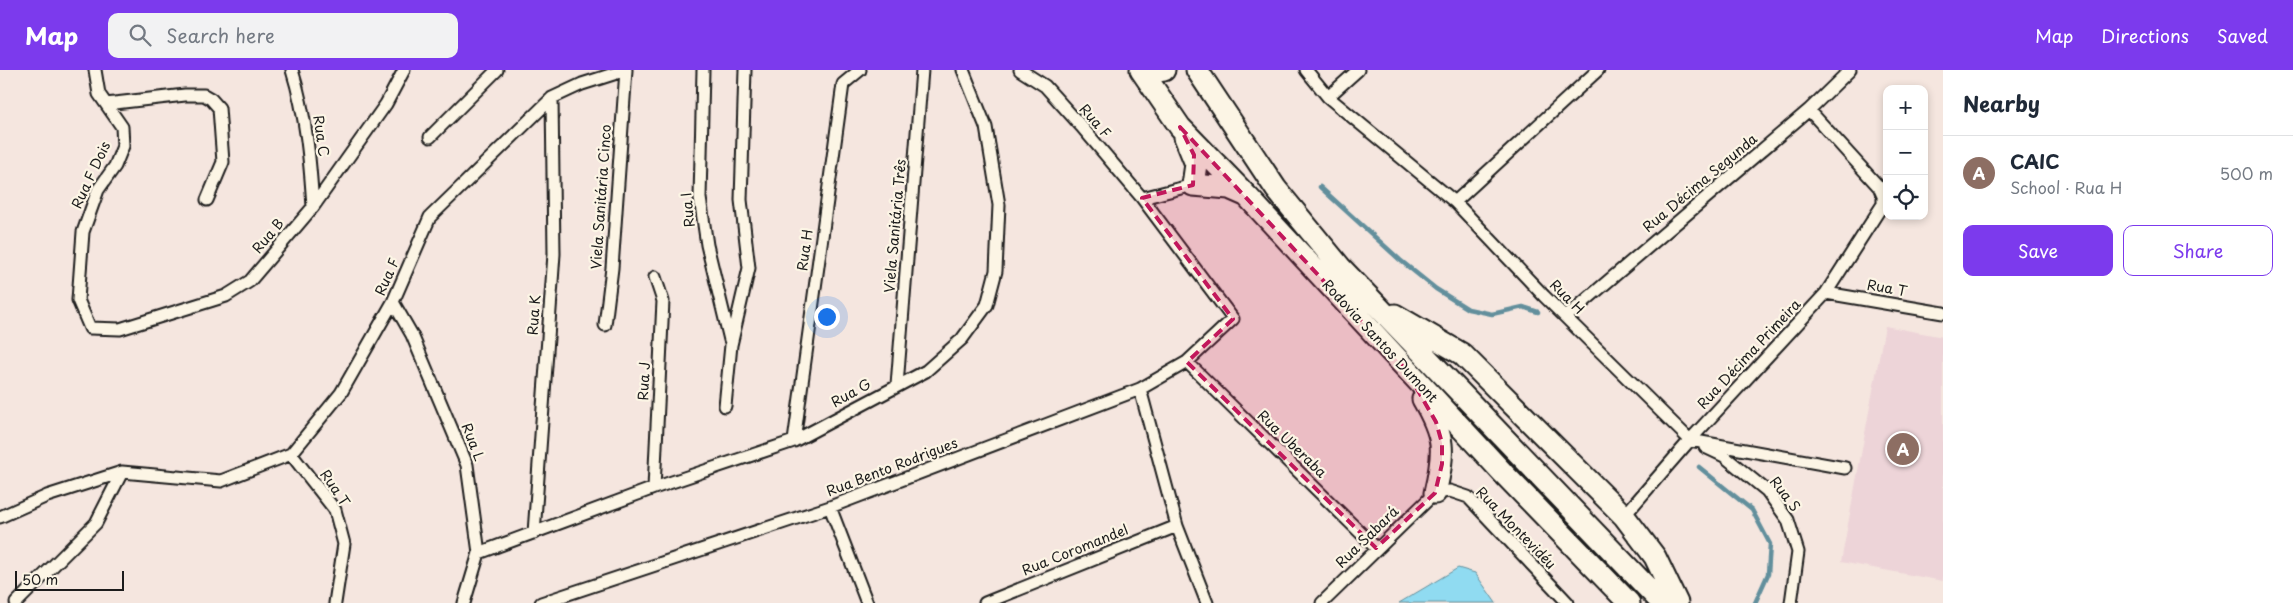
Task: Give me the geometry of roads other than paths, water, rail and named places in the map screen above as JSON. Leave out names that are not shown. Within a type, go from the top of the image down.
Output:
[{"type":"highway","name":"Rodovia Santos Dumont","points":[[1197,70],[1276,189],[1340,267],[1662,603]]},
{"type":"highway","name":"Rodovia Santos Dumont","points":[[1150,71],[1180,127],[1247,196],[1504,474],[1630,603]]},
{"type":"highway","points":[[1180,127],[1194,155],[1196,171],[1192,185],[1229,188],[1247,196]]},
{"type":"highway","points":[[1374,302],[1462,354],[1624,516],[1655,557],[1677,603]]},
{"type":"highway","points":[[1405,368],[1436,422],[1442,443],[1442,464],[1435,492]]},
{"type":"street","name":"Rua F Dois","points":[[90,328],[78,300],[83,232],[98,190],[115,166],[123,146],[122,127],[99,94],[95,70]]},
{"type":"street","name":"Rua C","points":[[292,70],[300,98],[308,141],[312,207]]},
{"type":"street","name":"Rua B","points":[[90,328],[120,329],[226,296],[250,281],[312,207],[386,104],[404,70]]},
{"type":"street","points":[[430,138],[497,70]]},
{"type":"street","name":"Rua F","points":[[292,454],[341,393],[393,302],[430,217],[552,98],[582,84],[626,70]]},
{"type":"street","name":"Viela Sanitária Cinco","points":[[605,325],[612,268],[626,70]]},
{"type":"street","name":"Rua I","points":[[703,70],[700,198],[707,246],[726,318],[731,345]]},
{"type":"street","points":[[725,406],[731,345],[748,268],[741,200],[745,70]]},
{"type":"street","name":"Rua H","points":[[794,441],[843,84],[860,70]]},
{"type":"street","name":"Viela Sanitária Três","points":[[897,385],[922,70]]},
{"type":"street","name":"Rua G","points":[[479,553],[654,488],[794,441],[926,371],[962,339],[987,305],[996,271],[999,205],[986,127],[963,70]]},
{"type":"street","name":"Rua F","points":[[1020,70],[1045,86],[1142,198],[1233,319]]},
{"type":"street","name":"Rua H","points":[[1306,70],[1328,97],[1455,202],[1566,317],[1690,440]]},
{"type":"street","points":[[1328,97],[1358,70]]},
{"type":"street","points":[[1455,202],[1598,70]]},
{"type":"street","name":"Rua Décima Segunda","points":[[1566,317],[1809,110],[1850,70]]},
{"type":"street","points":[[106,104],[185,95],[204,95],[211,99],[219,108],[223,162],[207,200]]},
{"type":"street","name":"Rua K","points":[[534,533],[554,254],[552,98]]},
{"type":"street","name":"Rua Décima Primeira","points":[[1624,516],[1690,440],[1826,293],[1883,204],[1883,196],[1879,187],[1809,110]]},
{"type":"street","points":[[1142,198],[1192,185]]},
{"type":"street","name":"Rua J","points":[[654,488],[663,301],[655,277]]},
{"type":"street","name":"Rua T","points":[[1826,293],[1943,313]]},
{"type":"street","name":"Rua L","points":[[393,302],[412,335],[467,465],[479,553],[464,603]]},
{"type":"street","name":"Rua Bento Rodrigues","points":[[542,603],[830,507],[1140,389],[1187,362],[1233,319]]},
{"type":"street","name":"Rua Uberaba","points":[[1187,362],[1376,548]]},
{"type":"street","points":[[1140,389],[1176,526],[1207,603]]},
{"type":"street","points":[[1690,440],[1845,468]]},
{"type":"street","name":"Rua S","points":[[1690,440],[1724,456],[1767,491],[1788,520],[1798,552],[1791,603]]},
{"type":"street","points":[[0,517],[47,496],[122,472],[221,481],[292,454]]},
{"type":"street","name":"Rua T","points":[[292,454],[335,510],[344,544],[335,603]]},
{"type":"street","points":[[16,603],[96,523],[122,472]]},
{"type":"street","name":"Rua Montevidéu","points":[[1435,492],[1450,491],[1468,497],[1568,603]]},
{"type":"street","name":"Rua Sabará","points":[[1322,603],[1435,492]]},
{"type":"street","points":[[830,507],[866,603]]},
{"type":"street","name":"Rua Coromandel","points":[[985,603],[1176,526]]},
{"type":"water","points":[[1458,568],[1475,573],[1496,603],[1399,603]]},
{"type":"waterway","points":[[1320,187],[1400,260],[1436,289],[1468,309],[1492,314],[1523,307],[1538,312]]},
{"type":"waterway","points":[[1699,467],[1752,510],[1770,544],[1768,574],[1755,603]]},
{"type":"place","name":"CAIC","points":[[1903,449]]}]
